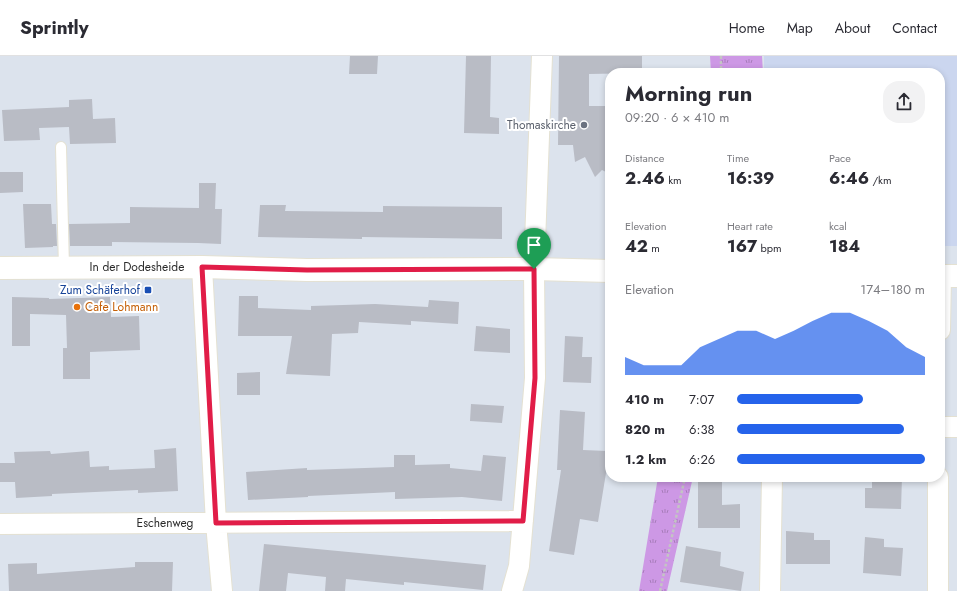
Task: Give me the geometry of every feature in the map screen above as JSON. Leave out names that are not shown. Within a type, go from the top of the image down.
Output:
[{"type":"street","points":[[512,591],[518,566],[523,521],[535,378],[534,269],[542,56]]},
{"type":"street","points":[[202,267],[216,523],[222,591]]},
{"type":"street","name":"In der Dodesheide","points":[[0,268],[202,267],[307,270],[534,269],[605,271]]},
{"type":"street","points":[[945,427],[957,427]]},
{"type":"street","points":[[770,591],[772,482]]},
{"type":"street","points":[[938,482],[938,591]]},
{"type":"street","name":"Eschenweg","points":[[0,524],[523,521]]},
{"type":"lane","points":[[61,147],[64,268]]},
{"type":"path","points":[[721,56],[721,68]]},
{"type":"path","points":[[660,591],[684,482]]},
{"type":"shaded area","points":[[764,56],[957,56],[957,246],[945,246],[945,68],[764,68]]},
{"type":"green space","points":[[710,56],[762,56],[763,68],[711,68]]},
{"type":"green space","points":[[657,482],[692,482],[667,591],[639,591]]},
{"type":"building","points":[[350,56],[378,56],[377,74],[349,74]]},
{"type":"building","points":[[466,56],[491,56],[490,117],[499,118],[499,134],[464,133]]},
{"type":"building","name":"Thomaskirche","points":[[559,56],[642,56],[642,68],[605,68],[605,74],[589,74],[589,106],[605,106],[605,172],[602,170],[595,177],[585,157],[575,162],[573,145],[558,145]]},
{"type":"building","points":[[92,99],[93,119],[115,118],[116,143],[70,144],[69,127],[39,128],[40,140],[4,141],[2,110],[69,107],[69,100]]},
{"type":"building","points":[[0,172],[23,172],[23,192],[0,193]]},
{"type":"building","points":[[199,183],[216,183],[215,209],[222,209],[221,244],[112,242],[112,246],[70,246],[69,224],[130,223],[130,207],[199,208]]},
{"type":"building","points":[[23,204],[51,204],[52,224],[56,224],[57,246],[25,248]]},
{"type":"building","points":[[260,205],[286,205],[285,211],[383,212],[383,206],[502,207],[502,239],[258,237]]},
{"type":"building","points":[[239,296],[258,296],[258,308],[311,310],[311,306],[375,304],[428,307],[429,300],[459,302],[458,324],[411,321],[411,325],[359,322],[358,333],[332,334],[330,376],[286,374],[292,336],[238,336]]},
{"type":"building","points":[[12,297],[49,299],[110,297],[111,317],[139,316],[140,350],[90,352],[90,379],[63,379],[63,348],[67,348],[66,315],[30,314],[30,346],[12,346]]},
{"type":"building","points":[[476,326],[510,329],[510,353],[474,351]]},
{"type":"building","points":[[565,336],[583,337],[582,357],[592,357],[591,383],[563,382]]},
{"type":"building","points":[[260,372],[260,395],[237,395],[237,373]]},
{"type":"building","points":[[471,404],[504,406],[502,423],[470,421]]},
{"type":"building","points":[[560,410],[585,412],[583,450],[605,451],[605,479],[598,522],[580,519],[574,555],[549,551],[561,470],[557,470]]},
{"type":"building","points":[[176,448],[178,491],[138,493],[138,490],[52,494],[52,496],[16,498],[15,482],[0,482],[0,463],[15,463],[14,452],[50,451],[51,454],[89,451],[90,467],[109,466],[109,470],[155,468],[154,450]]},
{"type":"building","points":[[394,455],[415,455],[415,465],[450,464],[450,468],[481,471],[483,455],[506,457],[502,501],[462,497],[395,499],[395,492],[248,500],[246,472],[307,468],[307,470],[394,467]]},
{"type":"building","points":[[698,482],[722,482],[722,505],[740,504],[740,528],[698,528]]},
{"type":"building","points":[[872,482],[902,482],[901,509],[865,508],[865,488],[872,488]]},
{"type":"building","points":[[786,531],[814,533],[814,540],[830,540],[830,564],[786,564]]},
{"type":"building","points":[[865,537],[884,539],[884,547],[903,548],[901,576],[863,573]]},
{"type":"building","points":[[264,544],[486,565],[483,590],[404,582],[404,585],[346,579],[345,591],[325,591],[326,577],[288,573],[286,591],[259,591]]},
{"type":"building","points":[[686,546],[721,552],[720,566],[744,572],[741,591],[680,582]]},
{"type":"building","points":[[135,562],[173,562],[172,591],[9,591],[8,564],[37,563],[37,574],[135,567]]},
{"type":"place","name":"Thomaskirche","points":[[584,125]]},
{"type":"place","name":"Zum Schäferhof","points":[[148,290]]},
{"type":"place","name":"Cafe Lohmann","points":[[77,307]]},
{"type":"route","points":[[202,267],[307,270],[534,269],[535,378],[523,521],[216,523],[202,267]]}]
